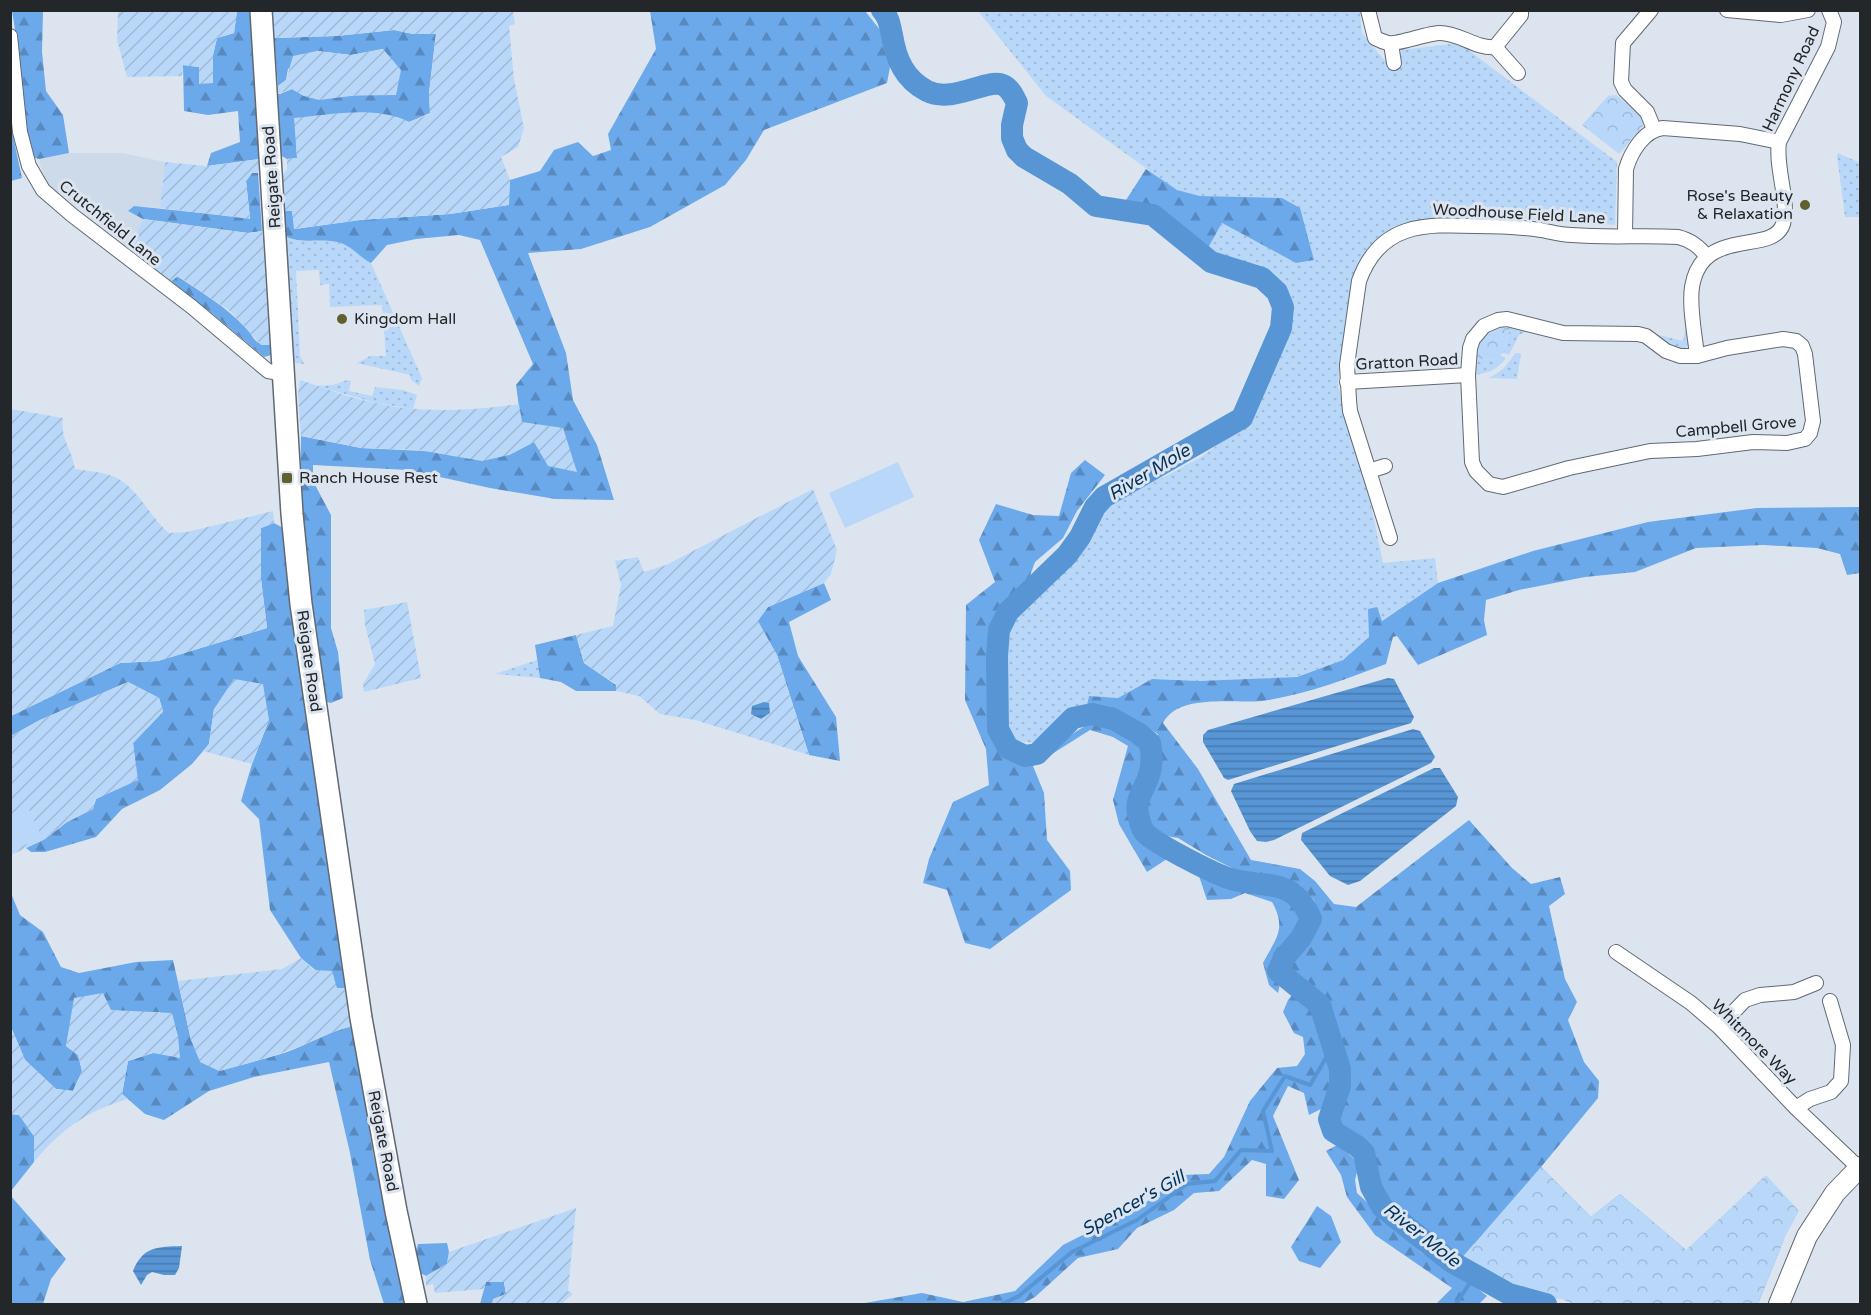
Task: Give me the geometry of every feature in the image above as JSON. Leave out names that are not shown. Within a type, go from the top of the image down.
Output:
[{"type":"main road","name":"Reigate Road","points":[[261,10],[292,514],[301,604],[320,748],[369,1065],[416,1305]]},
{"type":"street","points":[[1368,10],[1375,38],[1391,44],[1440,33],[1461,36],[1485,48],[1495,47],[1521,15],[1521,10]]},
{"type":"street","points":[[1651,10],[1623,43],[1621,82],[1625,90],[1647,112],[1654,129]]},
{"type":"street","points":[[1727,10],[1781,15],[1808,10]]},
{"type":"street","name":"Harmony Road","points":[[1707,257],[1718,249],[1765,240],[1780,231],[1784,215],[1777,155],[1779,142],[1828,47],[1834,22],[1829,10]]},
{"type":"street","name":"Crutchfield Lane","points":[[10,36],[20,132],[29,166],[43,190],[192,307],[268,371],[285,374]]},
{"type":"street","points":[[1391,44],[1394,63]]},
{"type":"street","points":[[1495,47],[1518,73]]},
{"type":"street","points":[[1625,235],[1628,159],[1648,133],[1654,129],[1740,134],[1779,142]]},
{"type":"street","name":"Woodhouse Field Lane","points":[[1390,538],[1350,411],[1347,382],[1351,328],[1359,281],[1364,269],[1380,246],[1402,232],[1426,225],[1441,224],[1520,227],[1573,236],[1669,237],[1689,240],[1707,257]]},
{"type":"street","points":[[1697,356],[1692,287],[1700,265],[1707,257]]},
{"type":"street","name":"Campbell Grove","points":[[1507,319],[1563,333],[1638,334],[1646,336],[1674,354],[1697,356],[1783,339],[1797,341],[1805,354],[1813,421],[1810,433],[1805,439],[1787,443],[1753,442],[1697,449],[1650,451],[1569,468],[1512,486],[1494,486],[1481,478],[1472,462],[1468,375],[1473,339],[1484,326],[1507,319]]},
{"type":"street","name":"Gratton Road","points":[[1347,382],[1468,375]]},
{"type":"street","points":[[1369,471],[1385,465]]},
{"type":"street","name":"Whitmore Way","points":[[1616,952],[1691,1003],[1719,1027],[1796,1108],[1860,1168]]},
{"type":"street","points":[[1719,1027],[1745,1000],[1760,995],[1794,992],[1816,983]]},
{"type":"street","points":[[1796,1108],[1810,1099],[1831,1092],[1841,1081],[1843,1045],[1830,1001]]},
{"type":"street","points":[[1779,1305],[1807,1236],[1835,1193],[1860,1168]]},
{"type":"shaded area","points":[[69,153],[122,153],[165,162],[160,208],[134,206],[128,211],[143,219],[130,248],[44,181],[39,159]]},
{"type":"shaded area","points":[[1388,678],[1394,679],[1414,717],[1411,723],[1228,780],[1224,778],[1203,742],[1203,735],[1208,730]]},
{"type":"shaded area","points":[[764,702],[769,703],[770,713],[761,719],[751,714],[752,706]]},
{"type":"shaded area","points":[[1413,729],[1420,731],[1435,757],[1431,763],[1274,840],[1257,841],[1250,831],[1231,791],[1234,784]]},
{"type":"shaded area","points":[[1434,768],[1440,768],[1458,797],[1456,806],[1360,881],[1348,885],[1330,876],[1301,840],[1302,833]]},
{"type":"shaded area","points":[[182,1246],[179,1268],[175,1275],[152,1272],[147,1275],[141,1285],[133,1271],[147,1252],[159,1248]]},
{"type":"green space","points":[[12,11],[43,11],[42,52],[46,91],[63,115],[69,153],[39,159],[32,157],[24,121]]},
{"type":"green space","points":[[118,11],[237,11],[234,33],[217,38],[213,55],[213,83],[199,84],[199,67],[183,65],[182,76],[127,77],[117,40]]},
{"type":"green space","points":[[237,11],[253,11],[259,159],[207,166],[211,153],[240,142],[238,111],[208,115],[184,111],[183,65],[199,67],[213,83],[213,55],[217,38],[234,33]]},
{"type":"green space","points":[[272,11],[513,11],[515,24],[509,26],[514,79],[524,128],[518,147],[501,157],[510,180],[509,205],[450,214],[360,220],[294,229],[292,211],[283,211],[283,175],[287,169],[287,159],[297,158],[294,118],[367,112],[409,122],[430,114],[429,93],[436,34],[413,34],[394,30],[336,36],[274,38]]},
{"type":"green space","points":[[650,11],[865,11],[881,31],[890,67],[887,83],[764,130],[746,160],[725,185],[650,227],[581,249],[528,253],[566,353],[573,400],[597,445],[614,500],[555,499],[408,470],[313,465],[313,481],[331,515],[331,628],[338,652],[343,698],[331,703],[323,701],[300,494],[301,436],[361,448],[509,455],[534,442],[576,472],[521,422],[516,385],[533,364],[480,240],[459,235],[416,239],[387,245],[371,263],[340,243],[292,239],[285,236],[283,211],[292,211],[295,229],[360,220],[450,214],[508,205],[510,180],[540,171],[554,150],[578,142],[593,156],[611,150],[608,134],[656,49]]},
{"type":"green space","points":[[978,11],[1360,11],[1362,33],[1390,67],[1402,66],[1401,50],[1459,43],[1617,162],[1615,225],[1450,213],[1386,232],[1361,259],[1342,346],[1338,386],[1366,481],[1383,563],[1435,558],[1438,583],[1381,621],[1369,637],[1343,660],[1296,677],[1199,681],[1152,679],[1118,698],[1089,696],[1087,705],[1062,713],[1051,729],[1032,743],[1017,741],[1008,730],[1004,702],[1004,645],[1012,617],[1077,551],[1107,501],[1130,489],[1166,476],[1201,457],[1248,423],[1289,321],[1287,300],[1277,280],[1255,268],[1216,257],[1208,248],[1222,223],[1296,263],[1314,260],[1200,196],[1176,190],[1046,96]]},
{"type":"green space","points":[[394,30],[413,34],[436,33],[429,93],[430,113],[409,122],[397,117],[295,118],[297,158],[287,159],[280,155],[275,94],[292,89],[304,96],[396,95],[383,49],[351,55],[317,51],[288,69],[286,80],[278,86],[274,38],[336,36]]},
{"type":"green space","points":[[383,49],[401,70],[396,95],[359,95],[319,100],[304,96],[292,89],[277,94],[278,86],[286,80],[293,56],[317,51],[351,55]]},
{"type":"green space","points":[[1616,95],[1643,117],[1643,126],[1619,154],[1582,125],[1608,96]]},
{"type":"green space","points":[[10,107],[22,178],[11,181]]},
{"type":"green space","points":[[1838,153],[1860,163],[1860,217],[1845,217]]},
{"type":"green space","points":[[259,159],[258,173],[252,173],[246,181],[250,219],[160,208],[165,162],[207,166]]},
{"type":"green space","points":[[1146,169],[1177,190],[1200,196],[1282,198],[1300,208],[1314,260],[1296,263],[1222,223],[1208,248],[1192,237],[1165,212],[1126,200]]},
{"type":"green space","points":[[252,173],[258,173],[262,231],[248,233],[143,219],[128,211],[134,206],[250,218],[246,181]]},
{"type":"green space","points":[[143,219],[248,233],[262,231],[270,345],[261,345],[230,311],[178,276],[167,285],[130,248]]},
{"type":"green space","points":[[285,236],[292,239],[340,243],[350,247],[371,263],[422,378],[419,386],[411,380],[410,375],[357,363],[370,356],[386,356],[382,305],[330,307],[329,284],[320,285],[319,270],[296,271],[300,355],[304,364],[295,363],[291,354]]},
{"type":"green space","points":[[177,276],[229,312],[257,342],[270,345],[271,355],[264,357],[208,310],[167,285]]},
{"type":"green space","points":[[1687,320],[1691,342],[1685,348],[1673,349],[1651,333],[1683,341]]},
{"type":"green space","points":[[1498,328],[1510,328],[1503,353],[1495,360],[1476,359],[1482,340]]},
{"type":"green space","points":[[1510,328],[1527,331],[1519,335],[1509,355],[1503,353]]},
{"type":"green space","points":[[1515,353],[1521,353],[1517,379],[1488,378],[1504,368]]},
{"type":"green space","points":[[1500,355],[1506,358],[1500,365],[1489,372],[1475,375],[1476,359],[1495,360]]},
{"type":"green space","points":[[300,380],[366,401],[411,409],[466,409],[519,404],[522,422],[563,428],[577,472],[548,466],[534,442],[509,455],[482,461],[418,450],[361,448],[301,436],[298,394]]},
{"type":"green space","points":[[347,380],[351,381],[349,391],[372,396],[375,387],[403,390],[417,395],[413,409],[376,403],[317,386],[333,385]]},
{"type":"green space","points":[[11,409],[63,418],[63,432],[75,469],[107,474],[125,483],[169,533],[187,532],[273,511],[274,523],[261,528],[261,579],[267,628],[158,661],[120,663],[11,716]]},
{"type":"green space","points":[[1085,460],[1105,475],[1077,511],[1063,538],[1035,562],[1028,581],[997,610],[993,655],[994,728],[1004,756],[1029,765],[1077,731],[1094,722],[1127,736],[1143,750],[1143,773],[1132,795],[1131,817],[1143,842],[1173,855],[1147,872],[1119,824],[1113,800],[1128,746],[1113,737],[1090,730],[1033,766],[1044,793],[1047,840],[1070,871],[1071,890],[990,949],[965,943],[947,890],[923,883],[929,859],[953,802],[989,785],[986,749],[965,700],[966,605],[995,582],[979,540],[996,504],[1033,515],[1059,516],[1071,473]]},
{"type":"green space","points":[[898,462],[914,497],[845,528],[829,493]]},
{"type":"green space","points":[[813,489],[837,550],[831,574],[824,583],[768,607],[758,621],[777,655],[809,755],[695,720],[660,714],[639,696],[616,691],[616,684],[584,663],[576,635],[613,626],[621,585],[615,561],[638,557],[644,572],[666,565]]},
{"type":"green space","points":[[1860,507],[1860,573],[1847,575],[1840,554],[1817,548],[1763,545],[1696,548],[1635,572],[1585,577],[1519,590],[1486,600],[1484,620],[1487,635],[1418,665],[1397,636],[1393,637],[1386,664],[1371,670],[1294,695],[1262,701],[1208,702],[1181,707],[1163,723],[1198,769],[1251,860],[1300,869],[1315,881],[1334,904],[1356,907],[1469,820],[1512,868],[1531,884],[1560,877],[1565,894],[1549,906],[1565,979],[1577,1002],[1568,1020],[1584,1062],[1599,1081],[1598,1098],[1541,1167],[1591,1217],[1620,1194],[1686,1250],[1784,1239],[1758,1304],[1474,1244],[1461,1259],[1386,1205],[1373,1179],[1370,1155],[1361,1142],[1338,1125],[1346,1076],[1338,1038],[1324,1003],[1313,991],[1290,974],[1287,961],[1313,929],[1319,916],[1314,900],[1300,885],[1260,873],[1238,871],[1178,838],[1160,835],[1147,825],[1142,802],[1155,769],[1158,734],[1133,719],[1087,705],[1089,696],[1118,698],[1152,679],[1199,681],[1297,677],[1343,660],[1369,637],[1368,609],[1377,607],[1382,621],[1438,583],[1533,551],[1648,522],[1757,508]]},
{"type":"green space","points":[[274,523],[285,529],[295,627],[345,988],[337,988],[301,958],[270,910],[259,819],[241,801],[269,720],[214,709],[209,744],[192,764],[160,790],[122,809],[96,837],[45,852],[31,852],[26,848],[45,839],[67,822],[93,809],[96,799],[137,779],[133,743],[163,711],[159,698],[128,682],[40,720],[11,736],[11,716],[120,663],[158,661],[267,628],[261,579],[261,528]]},
{"type":"green space","points":[[824,583],[831,600],[789,622],[798,656],[836,717],[840,761],[809,755],[777,655],[757,621],[768,607]]},
{"type":"green space","points":[[407,602],[421,678],[364,692],[363,684],[375,664],[365,625],[364,610]]},
{"type":"green space","points":[[576,635],[584,663],[616,685],[616,691],[576,691],[561,682],[540,678],[535,645]]},
{"type":"green space","points":[[537,660],[540,678],[495,674]]},
{"type":"green space","points":[[234,679],[263,684],[269,720],[252,764],[203,751],[209,744],[214,709]]},
{"type":"green space","points":[[128,682],[159,698],[163,712],[133,743],[138,780],[96,799],[93,809],[67,822],[45,839],[11,855],[11,736],[40,720]]},
{"type":"green space","points":[[27,806],[42,837],[11,851],[11,814]]},
{"type":"green space","points":[[1207,873],[1231,887],[1252,887],[1274,891],[1296,902],[1304,920],[1298,936],[1281,950],[1272,969],[1280,984],[1278,993],[1269,985],[1263,963],[1276,940],[1279,927],[1279,919],[1272,902],[1245,893],[1231,899],[1207,900],[1199,876]]},
{"type":"green space","points":[[10,891],[20,915],[43,932],[61,967],[79,973],[136,962],[173,960],[191,1040],[219,1071],[287,1052],[353,1026],[373,1153],[407,1304],[384,1304],[370,1260],[350,1153],[329,1062],[254,1077],[209,1091],[164,1120],[145,1114],[122,1094],[128,1061],[153,1053],[160,1012],[138,1013],[111,1010],[71,1022],[66,1046],[78,1055],[82,1071],[73,1091],[56,1089],[25,1060],[11,1027]]},
{"type":"green space","points":[[301,958],[314,970],[332,971],[337,988],[345,988],[353,1026],[279,1054],[219,1071],[200,1062],[191,1040],[178,981],[282,969]]},
{"type":"green space","points":[[1295,991],[1311,1003],[1323,1038],[1332,1080],[1323,1108],[1309,1115],[1304,1093],[1288,1086],[1273,1116],[1299,1180],[1284,1199],[1266,1196],[1266,1164],[1252,1160],[1219,1191],[1194,1193],[1174,1210],[1137,1228],[1118,1249],[1078,1258],[1035,1297],[1022,1304],[859,1304],[922,1293],[963,1302],[1015,1291],[1063,1245],[1144,1204],[1181,1175],[1209,1174],[1224,1157],[1250,1101],[1277,1068],[1297,1066],[1305,1054],[1303,1037],[1294,1033],[1283,1012]]},
{"type":"green space","points":[[103,993],[111,1010],[172,1013],[178,1036],[180,1058],[153,1053],[128,1061],[122,1094],[128,1099],[100,1109],[76,1123],[54,1140],[34,1162],[34,1136],[19,1115],[11,1114],[11,1027],[25,1060],[56,1089],[73,1091],[82,1071],[78,1055],[66,1046],[74,998]]},
{"type":"green space","points":[[11,1114],[19,1115],[34,1136],[34,1162],[11,1191]]},
{"type":"green space","points":[[1339,1144],[1359,1164],[1355,1180],[1357,1193],[1422,1253],[1462,1276],[1487,1296],[1479,1304],[1436,1304],[1452,1288],[1375,1235],[1347,1197],[1341,1175],[1326,1151]]},
{"type":"green space","points":[[1541,1167],[1591,1217],[1620,1194],[1686,1250],[1766,1175],[1799,1211],[1784,1239],[1758,1304],[1574,1304],[1561,1299],[1523,1294],[1503,1280],[1461,1259]]},
{"type":"green space","points":[[10,1195],[66,1259],[51,1279],[43,1304],[11,1304]]},
{"type":"green space","points":[[1317,1206],[1331,1216],[1341,1242],[1320,1268],[1299,1261],[1291,1247]]},
{"type":"green space","points":[[576,1208],[568,1291],[573,1294],[561,1304],[492,1304],[493,1299],[506,1294],[504,1282],[486,1282],[484,1289],[435,1293],[433,1284],[426,1286],[426,1276],[447,1264],[449,1252]]},
{"type":"green space","points":[[447,1243],[449,1252],[447,1264],[426,1276],[417,1271],[415,1254],[418,1244]]},
{"type":"green space","points":[[486,1282],[504,1282],[506,1294],[494,1299],[492,1304],[480,1304]]},
{"type":"waterway","name":"River Mole","points":[[882,10],[889,22],[902,68],[912,81],[927,91],[948,95],[988,85],[1005,86],[1017,103],[1012,125],[1012,138],[1017,150],[1024,157],[1070,184],[1096,206],[1153,215],[1211,262],[1262,278],[1277,292],[1283,307],[1281,328],[1242,418],[1104,497],[1095,507],[1080,537],[1067,555],[1008,612],[999,630],[998,729],[1008,748],[1025,756],[1037,754],[1073,718],[1092,714],[1113,719],[1138,733],[1150,743],[1152,755],[1150,771],[1137,806],[1143,831],[1175,852],[1223,876],[1278,887],[1296,896],[1311,919],[1301,938],[1284,958],[1278,971],[1320,1005],[1340,1069],[1340,1086],[1329,1119],[1333,1131],[1364,1153],[1371,1187],[1382,1207],[1450,1261],[1509,1294],[1546,1304]]},
{"type":"waterway","name":"Spencer's Gill","points":[[1002,1304],[1019,1296],[1072,1252],[1137,1220],[1187,1184],[1215,1181],[1241,1150],[1272,1151],[1263,1111],[1285,1076],[1310,1085],[1333,1046]]},
{"type":"waterway","points":[[1456,1304],[1475,1275]]},
{"type":"place","name":"Rose's Beauty & Relaxation","points":[[1805,205]]},
{"type":"place","name":"Kingdom Hall","points":[[342,319]]},
{"type":"place","name":"Ranch House Rest","points":[[287,478]]}]
